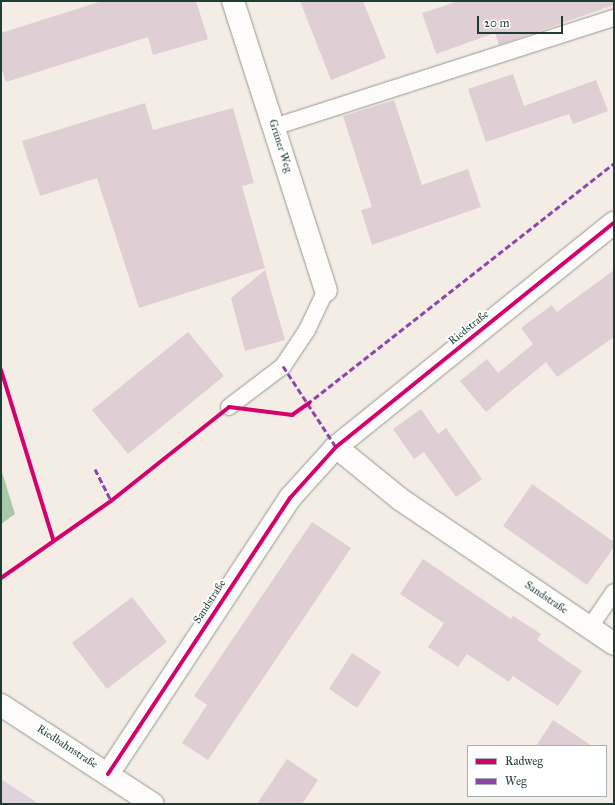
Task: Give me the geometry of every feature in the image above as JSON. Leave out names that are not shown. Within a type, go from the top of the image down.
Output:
[{"type":"street","name":"Grüner Weg","points":[[233,1],[326,290]]},
{"type":"street","name":"Riedstraße","points":[[336,447],[614,223]]},
{"type":"street","name":"Sandstraße","points":[[108,774],[290,498],[336,447],[400,499],[614,644]]},
{"type":"street","name":"Riedbahnstraße","points":[[1,705],[153,804]]},
{"type":"lane","points":[[274,128],[614,18]]},
{"type":"lane","points":[[229,408],[283,366],[307,330],[326,290]]},
{"type":"lane","points":[[590,627],[614,592]]},
{"type":"shaded area","points":[[1,779],[39,804],[1,804]]},
{"type":"green space","points":[[1,469],[15,514],[1,524]]},
{"type":"building","points":[[102,1],[196,1],[208,39],[153,55],[148,37],[6,82],[1,67],[1,33]]},
{"type":"building","points":[[300,1],[363,1],[386,58],[331,80]]},
{"type":"building","points":[[459,1],[614,1],[614,5],[499,45],[495,33],[436,54],[422,13]]},
{"type":"building","points":[[513,74],[524,106],[596,80],[608,111],[573,124],[569,114],[486,142],[468,89]]},
{"type":"building","points":[[394,100],[422,185],[468,169],[481,207],[372,245],[361,210],[372,207],[343,116]]},
{"type":"building","points":[[145,103],[153,130],[233,108],[254,183],[242,186],[265,268],[139,308],[97,178],[40,196],[22,141]]},
{"type":"building","points":[[265,270],[285,340],[245,351],[231,298]]},
{"type":"building","points":[[614,270],[614,337],[557,377],[546,362],[486,412],[460,381],[487,359],[498,373],[533,344],[521,328],[552,305],[557,312]]},
{"type":"building","points":[[188,332],[224,376],[128,454],[92,410]]},
{"type":"building","points":[[421,409],[438,434],[446,428],[482,479],[456,497],[424,452],[414,459],[393,429]]},
{"type":"building","points":[[532,484],[614,542],[614,547],[587,585],[503,526]]},
{"type":"building","points":[[312,522],[351,548],[208,760],[182,743],[207,705],[194,696]]},
{"type":"building","points":[[423,559],[511,619],[513,616],[541,634],[537,640],[582,671],[558,706],[513,676],[509,682],[467,654],[458,667],[428,647],[444,623],[400,594]]},
{"type":"building","points":[[132,597],[167,642],[107,689],[72,643]]},
{"type":"building","points":[[352,653],[381,672],[357,708],[329,689]]},
{"type":"building","points":[[553,720],[590,745],[537,745]]},
{"type":"building","points":[[287,759],[318,780],[302,804],[257,804]]},
{"type":"marked path","points":[[307,404],[614,163]]},
{"type":"marked path","points":[[283,366],[336,447]]},
{"type":"marked path","points":[[95,469],[111,501]]},
{"type":"cycle path","points":[[108,774],[290,498],[336,447],[614,223]]},
{"type":"cycle path","points":[[1,370],[53,539]]},
{"type":"cycle path","points":[[1,578],[111,501],[229,407],[292,415],[309,403]]}]
